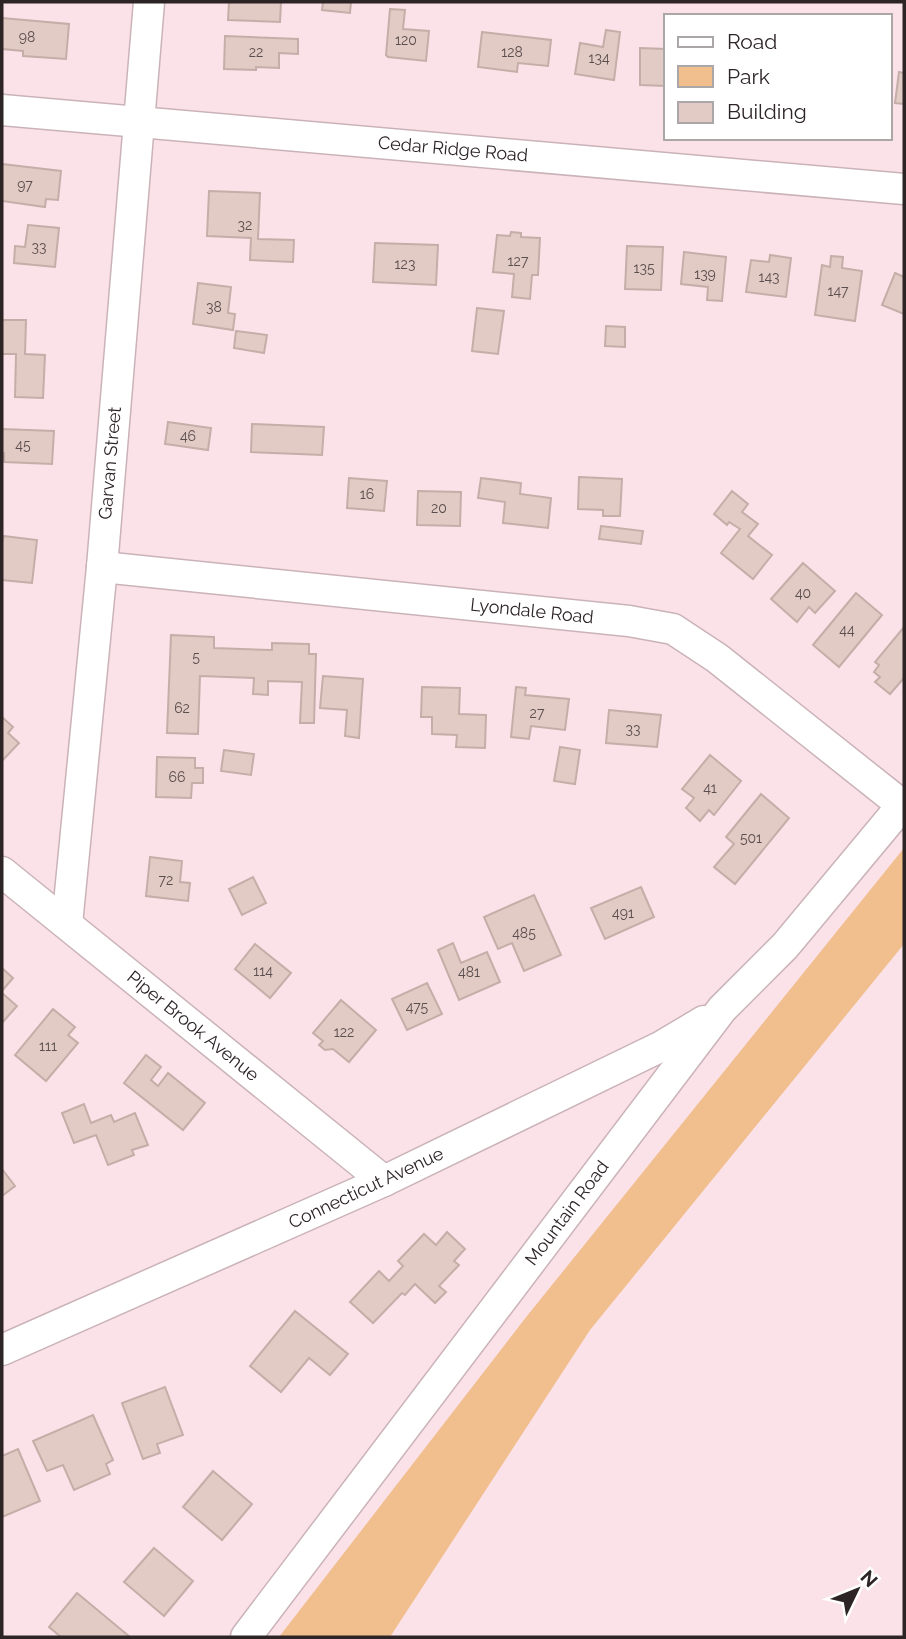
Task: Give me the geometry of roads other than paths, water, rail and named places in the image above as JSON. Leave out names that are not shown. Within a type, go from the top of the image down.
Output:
[{"type":"street","name":"Garvan Street","points":[[66,924],[102,567],[149,2]]},
{"type":"street","name":"Cedar Ridge Road","points":[[2,110],[904,189]]},
{"type":"street","name":"Lyondale Road","points":[[102,567],[629,621],[673,629],[717,658],[903,804]]},
{"type":"street","name":"Mountain Road","points":[[246,1637],[722,1009],[785,946],[903,804]]},
{"type":"street","name":"Piper Brook Avenue","points":[[2,872],[384,1181]]},
{"type":"street","name":"Connecticut Avenue","points":[[2,1350],[384,1181],[662,1046],[722,1009]]}]
